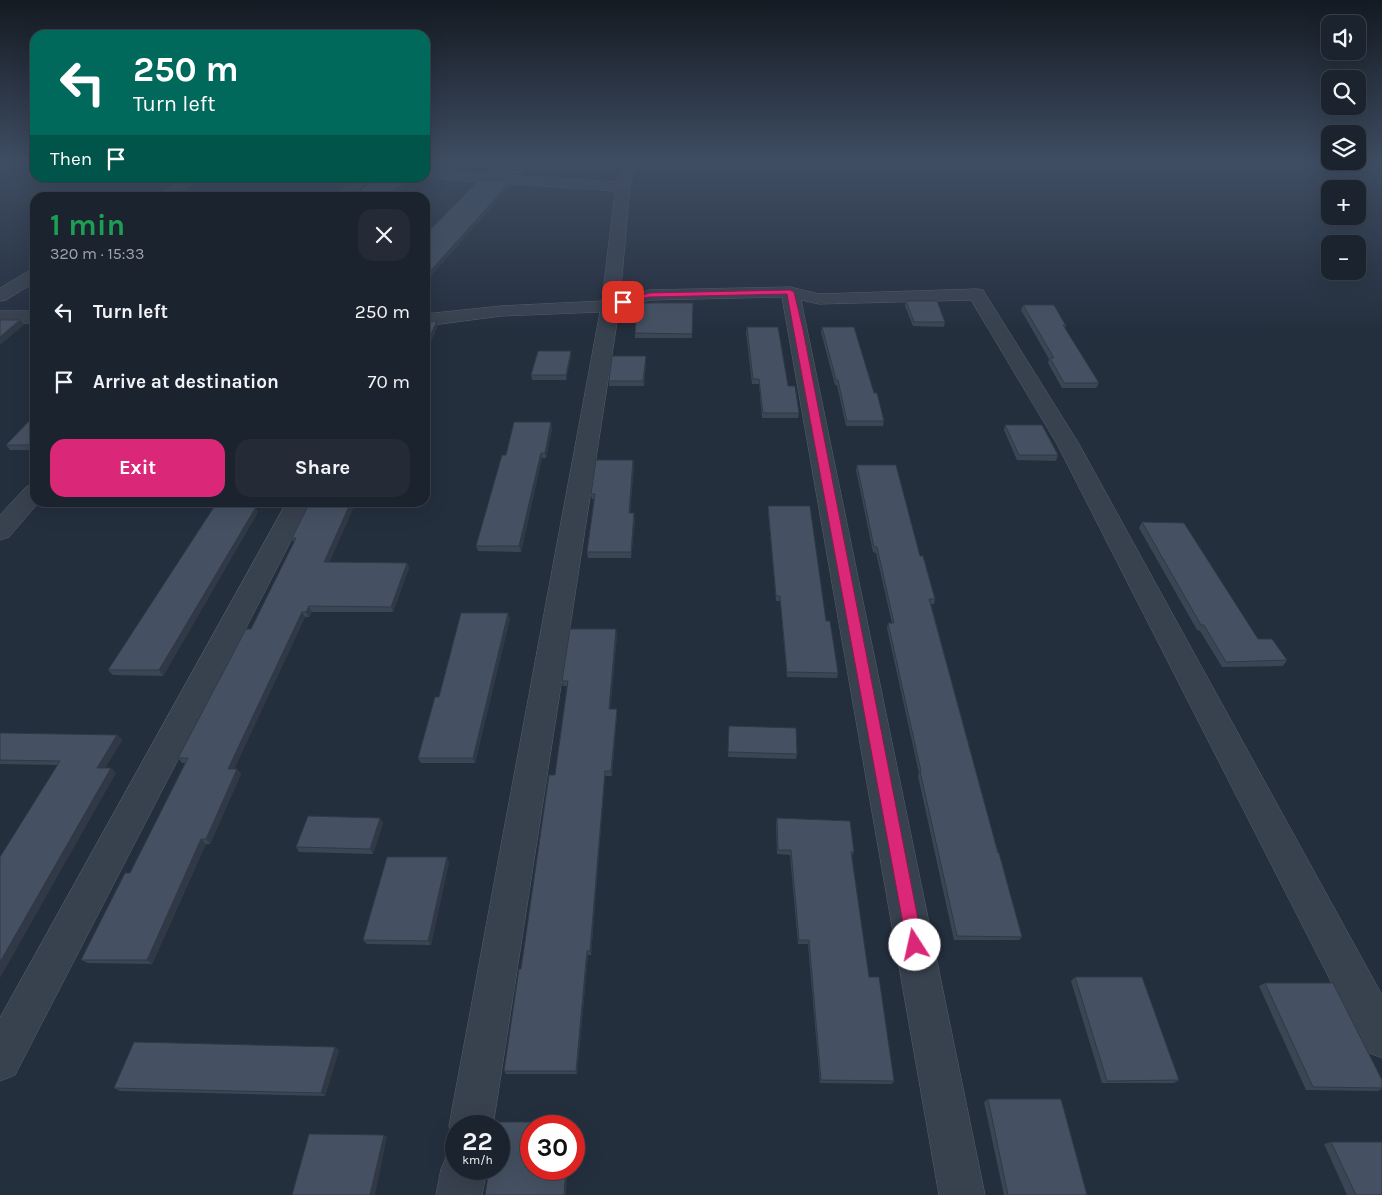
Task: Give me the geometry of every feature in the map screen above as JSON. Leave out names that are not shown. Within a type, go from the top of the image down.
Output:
[{"type":"street","points":[[473,1115],[610,306],[621,219]]},
{"type":"street","points":[[0,296],[30,278]]},
{"type":"street","points":[[790,292],[803,349],[962,1195]]},
{"type":"street","points":[[430,319],[501,311],[610,306],[649,295],[790,292],[819,299],[977,294],[1068,444],[1382,1037]]},
{"type":"street","points":[[0,317],[30,317]]},
{"type":"street","points":[[0,531],[30,498]]},
{"type":"street","points":[[0,1060],[296,507]]},
{"type":"street","points":[[459,1195],[462,1180]]},
{"type":"building","points":[[441,219],[477,219],[430,271],[430,230]]},
{"type":"building","points":[[906,301],[937,301],[945,322],[914,322]]},
{"type":"building","points":[[637,303],[693,303],[692,334],[635,333]]},
{"type":"building","points":[[1023,305],[1054,305],[1066,326],[1063,325],[1099,383],[1064,383],[1050,358],[1054,358]]},
{"type":"building","points":[[0,320],[20,320],[0,337]]},
{"type":"building","points":[[437,321],[430,336],[430,322]]},
{"type":"building","points":[[747,327],[778,327],[788,386],[795,386],[799,413],[763,413],[759,379],[753,379]]},
{"type":"building","points":[[822,327],[854,327],[874,393],[877,393],[884,421],[847,421],[838,380],[836,380]]},
{"type":"building","points":[[538,351],[571,351],[566,375],[531,375]]},
{"type":"building","points":[[612,356],[646,356],[643,381],[609,381]]},
{"type":"building","points":[[30,420],[30,445],[6,445]]},
{"type":"building","points":[[514,422],[551,422],[545,453],[541,453],[519,546],[476,546],[502,455],[506,455]]},
{"type":"building","points":[[1005,425],[1042,425],[1058,455],[1019,455]]},
{"type":"building","points":[[596,460],[633,460],[629,513],[634,513],[631,552],[587,552],[595,494],[591,494]]},
{"type":"building","points":[[857,465],[896,465],[920,556],[923,556],[935,599],[929,599],[1022,937],[957,936],[888,623],[894,623],[877,547],[874,547]]},
{"type":"building","points":[[768,506],[810,506],[826,621],[830,621],[838,673],[787,672],[780,596],[776,596]]},
{"type":"building","points":[[214,507],[256,507],[159,670],[108,670]]},
{"type":"building","points":[[308,507],[349,507],[324,562],[407,563],[391,607],[309,606],[306,612],[302,612],[228,769],[237,769],[206,839],[201,839],[147,960],[81,960],[125,873],[130,873],[188,758],[178,758],[246,629],[251,629],[296,538],[292,538]]},
{"type":"building","points":[[1142,522],[1184,523],[1258,639],[1272,639],[1287,660],[1226,662],[1204,625],[1201,625]]},
{"type":"building","points":[[461,613],[508,613],[473,758],[418,758],[435,697],[439,697]]},
{"type":"building","points":[[570,629],[616,629],[609,709],[617,709],[611,771],[605,771],[590,951],[587,951],[576,1071],[504,1071],[549,775],[555,775],[568,681],[562,681]]},
{"type":"building","points":[[729,726],[796,728],[797,754],[728,752]]},
{"type":"building","points":[[0,733],[117,735],[97,768],[111,768],[0,962],[0,857],[60,761],[0,760]]},
{"type":"building","points":[[308,816],[380,818],[370,849],[296,847]]},
{"type":"building","points":[[777,818],[850,821],[854,852],[851,852],[869,977],[879,977],[894,1081],[821,1080],[809,940],[799,940],[791,850],[778,850]]},
{"type":"building","points":[[387,857],[447,857],[428,941],[363,940]]},
{"type":"building","points":[[1075,977],[1142,977],[1179,1080],[1107,1081]]},
{"type":"building","points":[[1265,983],[1333,983],[1382,1080],[1382,1088],[1313,1087]]},
{"type":"building","points":[[134,1042],[335,1047],[321,1093],[114,1088]]},
{"type":"building","points":[[988,1099],[1061,1099],[1087,1195],[1008,1195]]},
{"type":"building","points":[[510,1122],[520,1122],[520,1180],[565,1180],[564,1195],[485,1195],[487,1180],[510,1180]]},
{"type":"building","points":[[309,1134],[384,1135],[370,1195],[292,1195]]},
{"type":"building","points":[[1331,1142],[1382,1142],[1382,1195],[1356,1195]]},
{"type":"route","points":[[623,302],[649,295],[790,292],[799,330],[915,945]]}]
